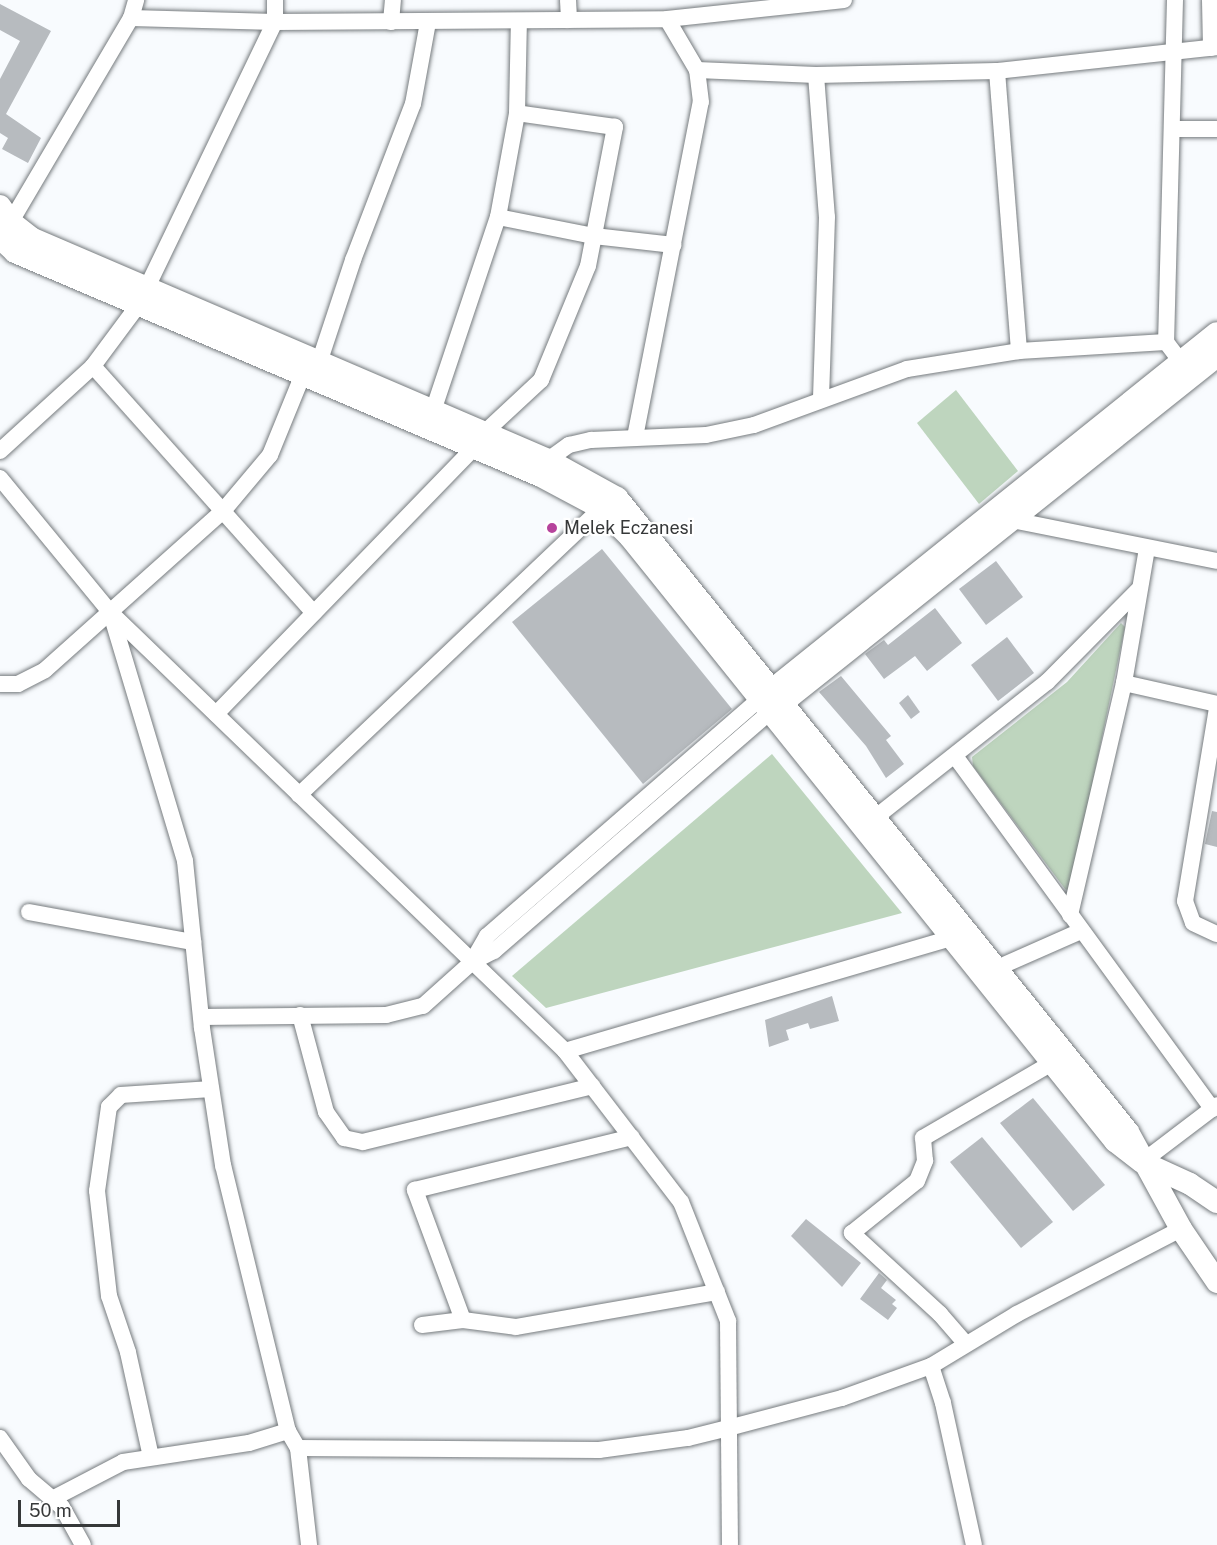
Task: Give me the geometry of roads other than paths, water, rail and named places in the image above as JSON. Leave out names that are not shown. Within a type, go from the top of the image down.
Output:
[{"type":"main road","points":[[3,226],[15,252],[143,296],[312,371],[617,498],[772,700],[958,933],[1052,1063],[1115,1141],[1142,1162],[1190,1184],[1217,1202]]},
{"type":"main road","points":[[772,700],[1186,369],[1217,333]]},
{"type":"main road","points":[[1186,369],[1217,356]]},
{"type":"main road","points":[[312,371],[433,411],[479,440]]},
{"type":"main road","points":[[545,468],[600,508],[630,537],[772,700]]},
{"type":"main road","points":[[958,933],[997,968],[1128,1132],[1142,1162],[1181,1229],[1217,1282]]},
{"type":"street","points":[[3,226],[131,18],[136,0]]},
{"type":"street","points":[[0,452],[93,366],[143,296],[275,22],[275,0]]},
{"type":"street","points":[[391,22],[393,0]]},
{"type":"street","points":[[568,0],[569,20]]},
{"type":"street","points":[[131,18],[275,22],[667,19],[844,0]]},
{"type":"street","points":[[1175,0],[1166,342],[1186,369]]},
{"type":"street","points":[[697,69],[816,75],[997,71],[1214,47],[1210,0]]},
{"type":"street","points":[[634,437],[701,102],[697,69],[667,19]]},
{"type":"street","points":[[433,411],[498,216],[517,113],[519,21]]},
{"type":"street","points":[[0,684],[18,684],[45,670],[223,511],[270,455],[312,371],[413,104],[428,22]]},
{"type":"street","points":[[997,71],[1019,351]]},
{"type":"street","points":[[816,75],[827,217],[822,398]]},
{"type":"street","points":[[216,714],[479,440],[541,380],[588,266],[615,127],[517,113]]},
{"type":"street","points":[[1172,129],[1217,129]]},
{"type":"street","points":[[498,216],[594,236],[673,245]]},
{"type":"street","points":[[545,468],[569,445],[634,437],[706,435],[754,425],[822,398],[907,369],[1019,351],[1166,342]]},
{"type":"street","points":[[93,366],[314,613]]},
{"type":"street","points":[[0,478],[111,613],[565,1051],[681,1202],[728,1321],[732,1427],[727,1461],[730,1545]]},
{"type":"street","points":[[299,795],[600,508]]},
{"type":"street","points":[[1002,518],[1147,549],[1217,561]]},
{"type":"street","points":[[1070,915],[1125,683],[1138,590],[1147,549]]},
{"type":"street","points":[[869,822],[1047,682],[1138,590]]},
{"type":"street","points":[[111,613],[185,861],[201,1017],[223,1165],[288,1431],[298,1448],[309,1545]]},
{"type":"street","points":[[1125,683],[1217,706],[1185,901],[1193,923],[1217,934]]},
{"type":"street","points":[[201,1017],[386,1015],[423,1006],[472,962],[494,951],[772,700]]},
{"type":"street","points":[[955,756],[1081,931],[1214,1107],[1142,1162]]},
{"type":"street","points":[[29,912],[194,942]]},
{"type":"street","points":[[997,968],[1081,931]]},
{"type":"street","points":[[565,1051],[958,933]]},
{"type":"street","points":[[300,1015],[326,1112],[344,1138],[363,1142],[592,1086]]},
{"type":"street","points":[[966,1344],[940,1314],[852,1233],[917,1181],[926,1161],[923,1138],[1052,1063]]},
{"type":"street","points":[[151,1457],[128,1352],[109,1296],[98,1191],[109,1107],[121,1095],[211,1089]]},
{"type":"street","points":[[463,1320],[415,1190],[632,1137]]},
{"type":"street","points":[[298,1448],[599,1450],[688,1438],[842,1398],[931,1366],[966,1344],[1181,1229]]},
{"type":"street","points":[[422,1325],[463,1320],[516,1326],[717,1292]]},
{"type":"street","points":[[931,1366],[944,1403],[974,1545]]},
{"type":"street","points":[[52,1499],[123,1462],[249,1443],[288,1431]]},
{"type":"street","points":[[0,1438],[29,1479],[62,1508],[83,1545]]},
{"type":"place","name":"Melek Eczanesi","points":[[552,528]]}]
